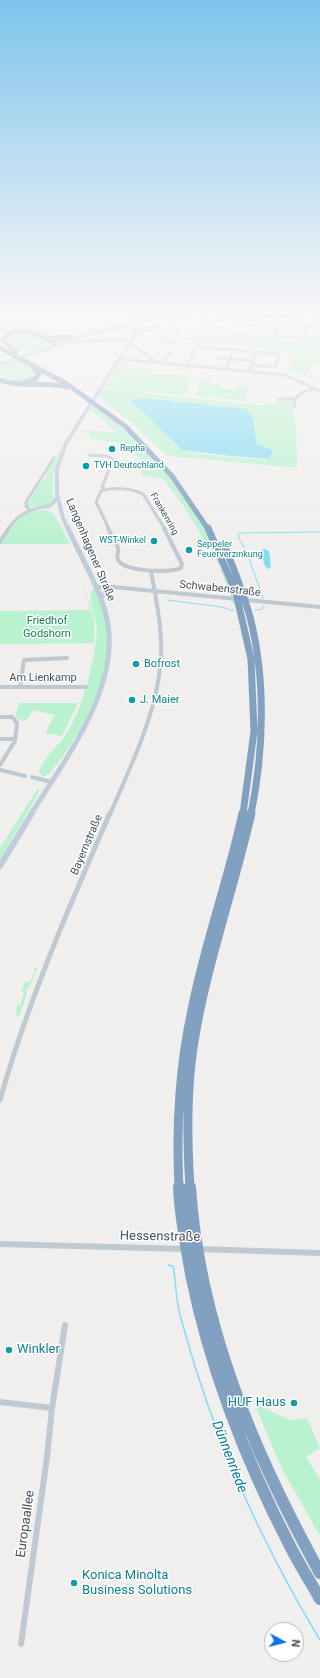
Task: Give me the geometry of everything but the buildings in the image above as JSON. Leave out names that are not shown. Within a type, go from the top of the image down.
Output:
[{"type":"highway","points":[[75,390],[84,393]]},
{"type":"highway","points":[[79,390],[102,405],[147,440],[183,480]]},
{"type":"highway","points":[[102,405],[151,450],[190,498],[212,535],[229,570],[246,629],[254,707],[250,774],[236,844],[208,942],[186,1037],[178,1109],[179,1180],[187,1244],[200,1312],[227,1402],[261,1484],[287,1541],[320,1599]]},
{"type":"highway","points":[[210,520],[238,580],[254,637],[259,678],[260,739],[252,808],[244,846],[204,992],[193,1050],[187,1110],[189,1187],[193,1221],[210,1309],[236,1392],[275,1487],[320,1573]]},
{"type":"main road","name":"Langenhagener Straße","points":[[0,866],[77,739],[95,705],[106,666],[109,639],[107,618],[98,589],[70,533],[59,506],[56,476],[62,450],[99,390]]},
{"type":"main road","points":[[46,506],[57,498]]},
{"type":"main road","points":[[46,506],[59,506]]},
{"type":"main road","points":[[101,598],[104,593],[111,589]]},
{"type":"street","points":[[278,400],[294,398],[310,390]]},
{"type":"street","points":[[294,398],[295,406]]},
{"type":"street","points":[[89,455],[107,456],[113,459],[102,487],[105,489]]},
{"type":"street","points":[[30,510],[26,506],[26,502],[54,458]]},
{"type":"street","name":"Frankenring","points":[[105,489],[141,492],[151,505],[169,537],[181,561],[182,567],[173,571],[151,570],[123,564],[118,561],[118,550],[96,504],[100,493],[105,489]]},
{"type":"street","points":[[0,542],[20,514],[46,506]]},
{"type":"street","points":[[151,570],[154,592]]},
{"type":"street","name":"Schwabenstraße","points":[[98,589],[119,588]]},
{"type":"street","name":"Schwabenstraße","points":[[98,589],[119,588],[320,607]]},
{"type":"street","name":"Bayernstraße","points":[[0,1100],[12,1055],[28,1009],[134,759],[152,710],[159,675],[161,655],[160,631],[154,592]]},
{"type":"street","points":[[20,687],[24,660],[67,658]]},
{"type":"street","name":"Am Lienkamp","points":[[0,687],[86,687]]},
{"type":"street","points":[[0,717],[12,717],[17,723],[15,739],[0,765]]},
{"type":"street","points":[[0,739],[15,739]]},
{"type":"street","points":[[0,770],[25,776]]},
{"type":"street","points":[[32,777],[51,782]]},
{"type":"street","name":"Hessenstraße","points":[[0,1244],[320,1253]]},
{"type":"street","name":"Europaallee","points":[[21,1644],[47,1457],[52,1408],[65,1325]]},
{"type":"street","points":[[0,1402],[52,1408]]},
{"type":"green space","points":[[101,390],[189,390],[187,393],[182,393],[181,395],[144,392],[148,394],[263,405],[293,399],[294,421],[289,421],[296,422],[297,468],[167,456],[132,423],[98,396]],"holes":[[[143,398],[192,404],[252,416],[257,444],[270,449],[268,460],[208,455],[185,451],[179,448],[140,410],[131,405],[132,400]]]},
{"type":"green space","points":[[197,390],[247,390],[246,401],[269,401],[255,402],[195,396]]},
{"type":"green space","points":[[92,405],[128,432],[163,467],[184,495],[205,529],[236,604],[233,604],[219,565],[183,505],[163,479],[141,475],[144,464],[123,443],[89,439],[91,436],[89,436],[88,433],[81,431],[118,433],[90,410]]},
{"type":"green space","points":[[63,444],[53,475],[53,500],[42,507],[28,506],[27,504],[41,482],[47,478],[46,474]]},
{"type":"green space","points":[[46,510],[54,514],[70,544],[1,544],[15,522],[27,512]]},
{"type":"green space","name":"Friedhof Godshorn","points":[[84,586],[83,588],[89,601],[94,622],[94,643],[0,644],[0,611],[90,610],[82,587]]},
{"type":"green space","points":[[93,588],[100,600],[107,631],[107,649],[100,685],[77,735],[49,774],[44,777],[39,772],[41,767],[70,727],[80,707],[86,687],[94,654],[97,632],[91,603],[91,592]]},
{"type":"green space","points":[[19,703],[78,703],[62,736],[45,733],[55,715],[33,710],[26,721],[22,721],[15,717]]},
{"type":"green space","points":[[38,788],[38,794],[0,860],[0,848]]},
{"type":"green space","points":[[38,967],[29,988],[25,989],[28,990],[19,1017],[16,1014],[17,1005],[20,1006],[24,992],[21,991],[25,982],[30,982],[35,970],[33,968]]},
{"type":"green space","points":[[254,1403],[291,1420],[307,1418],[320,1448],[306,1457],[320,1480],[320,1536],[283,1471]]},
{"type":"water","points":[[143,398],[246,409],[252,416],[257,444],[272,450],[270,459],[182,450],[142,411],[130,403],[132,400]]},
{"type":"water","points":[[264,549],[269,551],[271,567],[268,569],[265,566],[260,551]]},
{"type":"waterway","points":[[263,598],[248,556],[238,536],[239,533],[320,532]]},
{"type":"waterway","points":[[167,600],[222,607],[234,611]]},
{"type":"waterway","points":[[255,610],[262,609],[264,606]]},
{"type":"waterway","name":"Dünnenriede","points":[[168,1265],[173,1266],[179,1310],[196,1370],[225,1450],[259,1528],[298,1603],[320,1640]]},
{"type":"place","name":"Repha","points":[[112,449]]},
{"type":"place","name":"TVH Deutschland","points":[[86,466]]},
{"type":"place","name":"WST-Winkel","points":[[154,541]]},
{"type":"place","name":"Seppeler Feuerverzinkung","points":[[189,550]]},
{"type":"place","name":"Bofrost","points":[[136,664]]},
{"type":"place","name":"J. Maier","points":[[132,700]]},
{"type":"place","name":"Winkler","points":[[9,1350]]},
{"type":"place","name":"HUF Haus","points":[[294,1403]]},
{"type":"place","name":"Konica Minolta Business Solutions","points":[[74,1583]]}]
